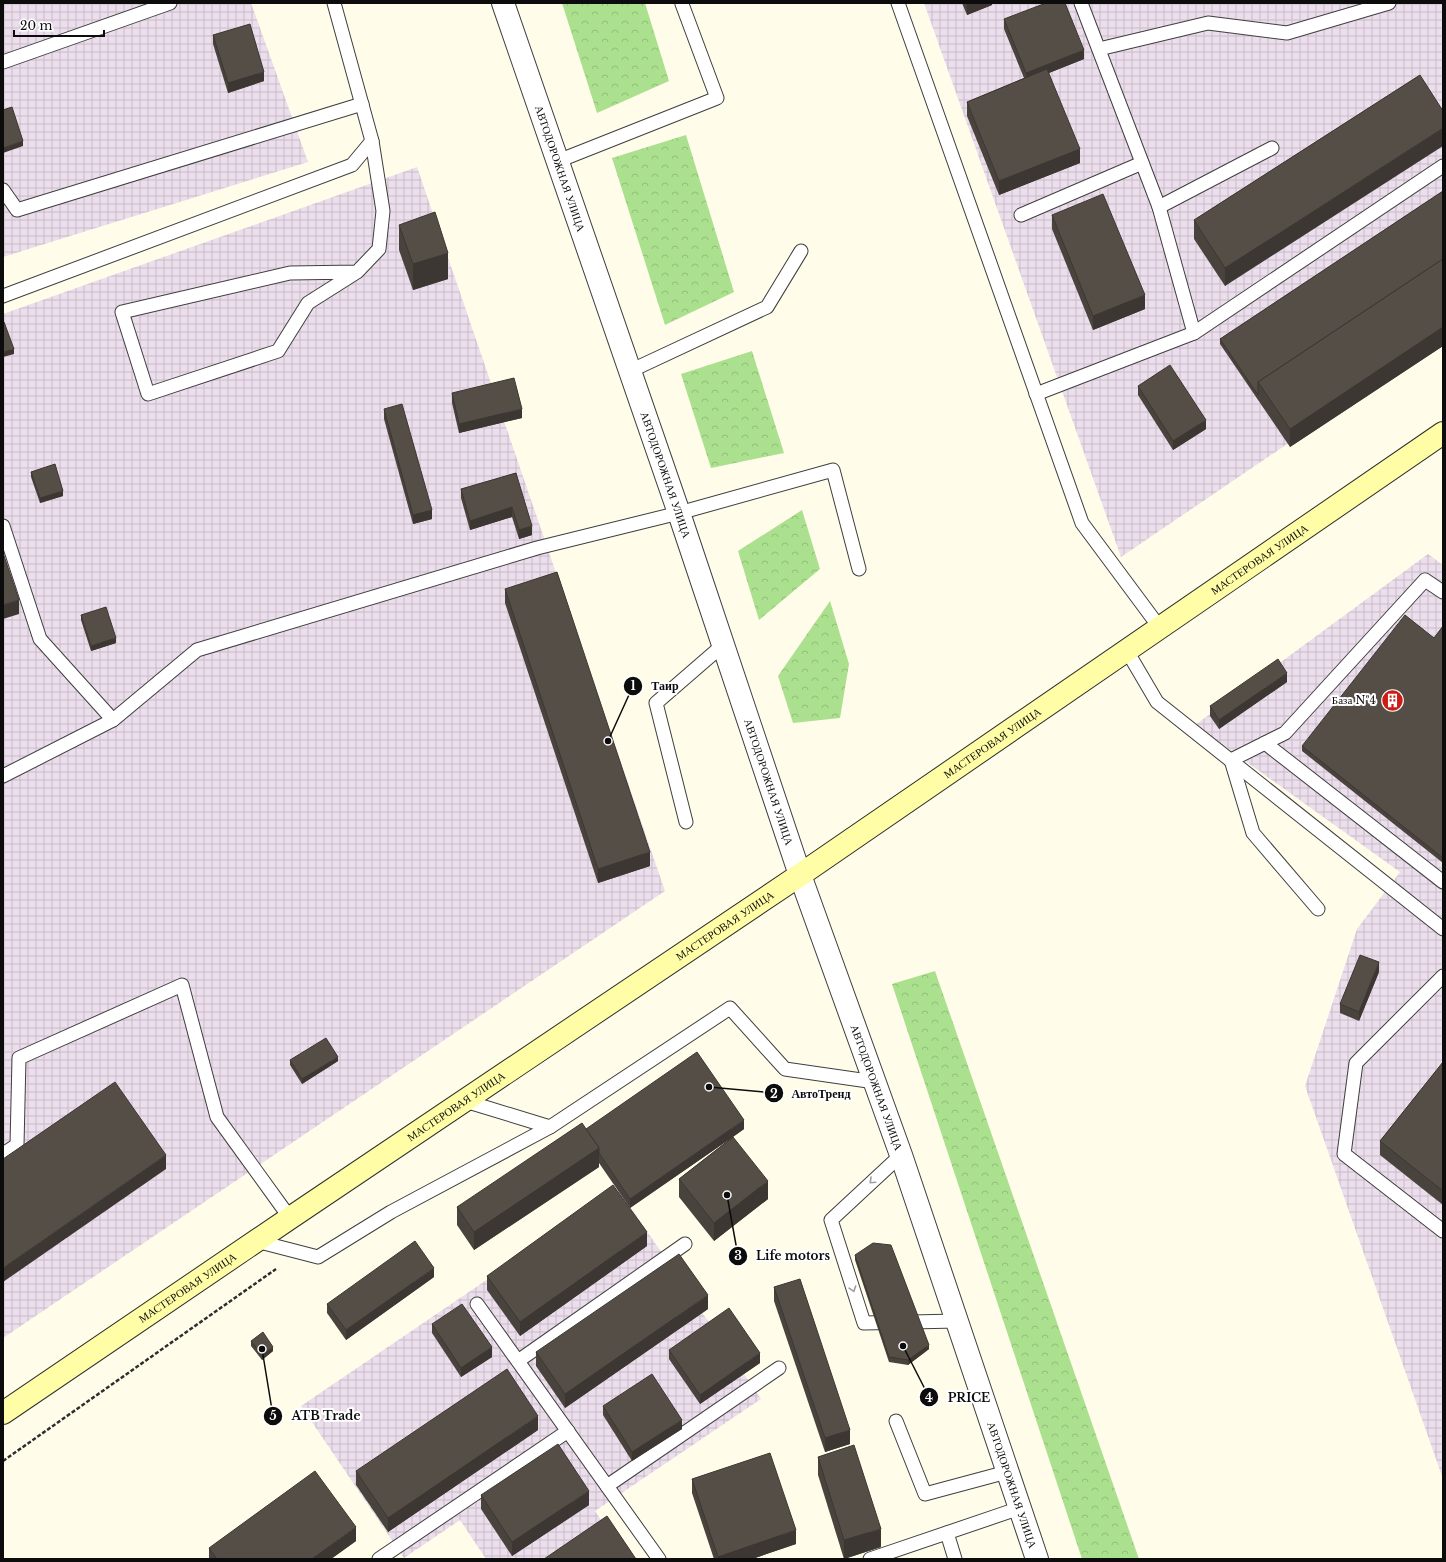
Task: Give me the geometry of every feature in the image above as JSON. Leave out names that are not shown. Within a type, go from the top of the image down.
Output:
[{"type":"main road","name":"МАСТЕРОВАЯ УЛИЦА","points":[[3,1413],[800,875],[1443,433]]},
{"type":"street","name":"АВТОДОРОЖНАЯ УЛИЦА","points":[[503,3],[680,513],[800,875],[901,1155],[1037,1559]]},
{"type":"lane","points":[[3,62],[170,3]]},
{"type":"lane","points":[[334,3],[372,141],[383,212],[379,249],[357,272],[308,303],[278,351],[148,394],[122,312],[290,273],[357,272]]},
{"type":"lane","points":[[898,3],[1082,523],[1160,628]]},
{"type":"lane","points":[[1081,3],[1159,207],[1194,333]]},
{"type":"lane","points":[[1098,49],[1208,23],[1287,33],[1389,3]]},
{"type":"lane","points":[[558,162],[717,98],[682,4]]},
{"type":"lane","points":[[3,190],[17,210],[362,104]]},
{"type":"lane","points":[[3,296],[352,165],[372,141]]},
{"type":"lane","points":[[1159,207],[1272,148]]},
{"type":"lane","points":[[1021,216],[1142,163]]},
{"type":"lane","points":[[1036,394],[1194,333],[1443,166]]},
{"type":"lane","points":[[630,371],[767,307],[801,251]]},
{"type":"lane","points":[[3,776],[112,720],[197,650],[537,548],[680,513],[834,470],[859,569]]},
{"type":"lane","points":[[3,526],[40,639],[112,720]]},
{"type":"lane","points":[[1231,760],[1285,733],[1425,580],[1443,592]]},
{"type":"lane","points":[[686,822],[656,703],[723,645]]},
{"type":"lane","points":[[1127,651],[1157,702],[1443,929]]},
{"type":"lane","points":[[1265,743],[1443,882]]},
{"type":"lane","points":[[1231,760],[1253,833],[1318,909]]},
{"type":"lane","points":[[1443,976],[1356,1063],[1344,1154],[1443,1231]]},
{"type":"lane","points":[[3,1154],[18,1145],[20,1058],[182,985],[217,1117],[290,1218]]},
{"type":"lane","points":[[256,1241],[318,1258],[391,1212],[550,1127],[730,1008],[785,1070],[875,1082]]},
{"type":"lane","points":[[464,1101],[550,1127]]},
{"type":"lane","points":[[901,1155],[831,1220],[864,1323],[957,1321]]},
{"type":"lane","points":[[518,1360],[685,1244]]},
{"type":"lane","points":[[477,1304],[658,1559]]},
{"type":"lane","points":[[607,1486],[779,1368]]},
{"type":"lane","points":[[896,1420],[925,1494],[1008,1472]]},
{"type":"lane","points":[[379,1559],[568,1431]]},
{"type":"lane","points":[[870,1559],[1020,1508]]},
{"type":"lane","points":[[947,1533],[955,1559]]},
{"type":"path","points":[[3,1460],[300,1252]]},
{"type":"shaded area","points":[[3,3],[251,3],[308,162],[3,257]]},
{"type":"shaded area","points":[[924,3],[1443,3],[1443,338],[1121,557]]},
{"type":"shaded area","points":[[417,167],[665,891],[3,1338],[3,314]]},
{"type":"shaded area","points":[[1428,554],[1443,565],[1443,1479],[1305,1086],[1357,929],[1400,872],[1195,725]]},
{"type":"shaded area","points":[[619,1190],[761,1399],[595,1511],[628,1559],[486,1559],[460,1520],[404,1558],[301,1406]]},
{"type":"green space","points":[[562,3],[645,3],[669,81],[597,113]]},
{"type":"green space","points":[[686,135],[734,292],[665,325],[612,158]]},
{"type":"green space","points":[[752,351],[784,453],[711,468],[681,374]]},
{"type":"green space","points":[[802,510],[820,569],[759,620],[738,551]]},
{"type":"green space","points":[[830,601],[849,664],[840,718],[793,723],[778,676]]},
{"type":"green space","points":[[935,971],[1139,1559],[1082,1559],[892,984]]},
{"type":"building","points":[[1046,3],[1065,3],[1084,50],[1026,73],[1004,19]]},
{"type":"building","points":[[250,24],[264,72],[228,83],[213,35]]},
{"type":"building","points":[[1047,69],[1080,149],[999,181],[967,102]]},
{"type":"building","points":[[1420,75],[1443,111],[1443,128],[1225,268],[1194,220]]},
{"type":"building","points":[[12,107],[23,141],[3,148],[3,110]]},
{"type":"building","points":[[1443,191],[1443,259],[1258,382],[1258,395],[1220,339]]},
{"type":"building","points":[[1103,194],[1145,295],[1093,316],[1052,215]]},
{"type":"building","points":[[435,212],[448,253],[413,264],[399,225]]},
{"type":"building","points":[[1443,259],[1443,327],[1290,429],[1258,382]]},
{"type":"building","points":[[3,322],[14,349],[3,352]]},
{"type":"building","points":[[1170,365],[1206,420],[1173,441],[1138,386]]},
{"type":"building","points":[[514,378],[522,409],[459,424],[452,393]]},
{"type":"building","points":[[402,404],[432,510],[413,515],[384,409]]},
{"type":"building","points":[[55,464],[63,491],[40,498],[31,472]]},
{"type":"building","points":[[516,473],[532,526],[519,530],[512,507],[470,521],[461,489]]},
{"type":"building","points":[[3,553],[19,600],[3,605]]},
{"type":"building","points":[[557,572],[650,852],[598,869],[505,589]]},
{"type":"building","points":[[106,607],[116,638],[91,646],[81,615]]},
{"type":"building","name":"База №4","points":[[1405,615],[1434,638],[1443,626],[1443,858],[1302,746]]},
{"type":"building","points":[[1278,659],[1287,673],[1219,720],[1210,706]]},
{"type":"building","points":[[1360,955],[1379,962],[1359,1012],[1340,1004]]},
{"type":"building","points":[[326,1038],[338,1057],[302,1079],[290,1060]]},
{"type":"building","points":[[697,1052],[744,1120],[630,1199],[599,1153],[599,1148],[586,1129]]},
{"type":"building","points":[[1443,1062],[1443,1191],[1380,1141]]},
{"type":"building","points":[[115,1082],[166,1155],[3,1268],[3,1159]]},
{"type":"building","points":[[582,1123],[599,1148],[474,1232],[457,1207]]},
{"type":"building","points":[[733,1137],[768,1181],[714,1223],[679,1179]]},
{"type":"building","points":[[613,1185],[647,1232],[520,1322],[487,1276]]},
{"type":"building","points":[[415,1241],[434,1268],[346,1330],[327,1304]]},
{"type":"building","points":[[873,1243],[891,1245],[929,1345],[908,1360],[889,1357],[855,1255]]},
{"type":"building","points":[[679,1254],[708,1295],[565,1394],[536,1352]]},
{"type":"building","points":[[800,1279],[850,1430],[825,1438],[774,1287]]},
{"type":"building","points":[[462,1304],[492,1347],[461,1368],[432,1324]]},
{"type":"building","points":[[729,1308],[760,1353],[700,1395],[669,1350]]},
{"type":"building","points":[[263,1332],[273,1347],[262,1355],[251,1341]]},
{"type":"building","points":[[507,1369],[538,1416],[388,1518],[356,1471]]},
{"type":"building","points":[[652,1374],[682,1420],[632,1452],[603,1406]]},
{"type":"building","points":[[558,1444],[589,1491],[512,1542],[481,1495]]},
{"type":"building","points":[[854,1445],[881,1529],[844,1540],[818,1457]]},
{"type":"building","points":[[770,1453],[796,1530],[718,1557],[692,1479]]},
{"type":"building","points":[[315,1471],[356,1527],[312,1559],[217,1559],[209,1548]]},
{"type":"building","points":[[607,1516],[636,1559],[544,1559]]},
{"type":"place","name":"База №4","points":[[1392,700]]},
{"type":"place","name":"Таир","points":[[608,741]]},
{"type":"place","name":"АвтоТренд","points":[[709,1087]]},
{"type":"place","name":"Life motors","points":[[727,1195]]},
{"type":"place","name":"PRICE","points":[[903,1346]]},
{"type":"place","name":"ATB Trade","points":[[262,1349]]}]
